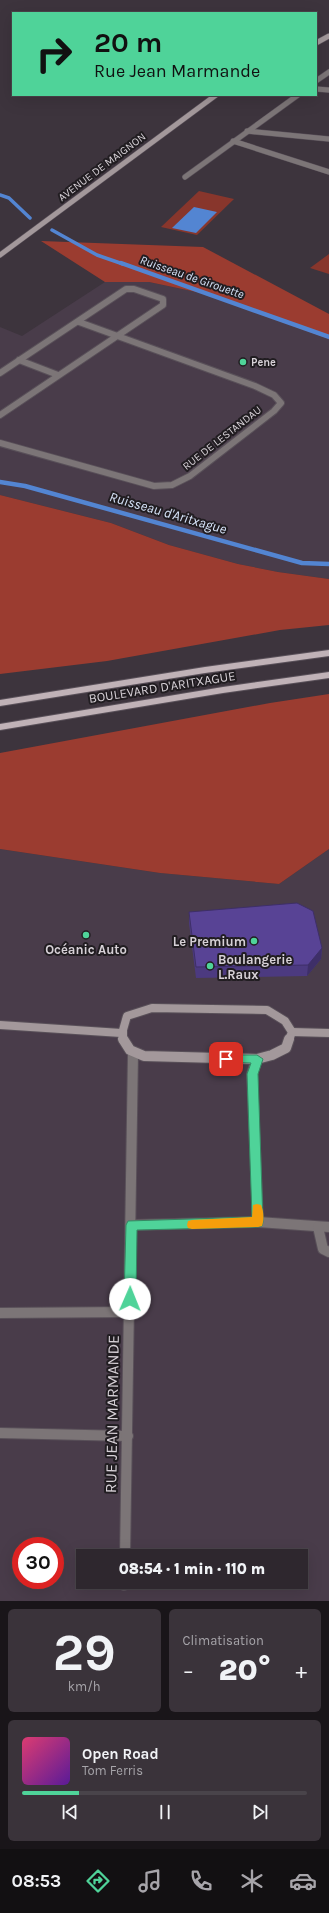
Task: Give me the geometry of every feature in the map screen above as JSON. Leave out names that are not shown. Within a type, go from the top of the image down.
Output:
[{"type":"main road","name":"BOULEVARD D'ARITXAGUE","points":[[0,703],[197,671],[329,653]]},
{"type":"main road","name":"BOULEVARD D'ARITXAGUE","points":[[0,727],[223,690],[329,675]]},
{"type":"street","points":[[317,42],[329,36]]},
{"type":"street","points":[[317,80],[329,72]]},
{"type":"street","points":[[317,89],[329,90]]},
{"type":"street","name":"AVENUE DE MAIGNON","points":[[0,255],[215,96]]},
{"type":"street","points":[[185,177],[297,96]]},
{"type":"street","points":[[247,131],[329,139]]},
{"type":"street","points":[[233,141],[329,172]]},
{"type":"street","points":[[0,373],[79,322],[126,289],[134,289],[163,299],[163,305],[0,415]]},
{"type":"street","name":"RUE DE LESTANDAU","points":[[0,443],[154,486],[172,485],[190,476],[274,411],[281,402],[274,395],[255,386],[79,322]]},
{"type":"street","points":[[19,360],[58,375]]},
{"type":"street","points":[[152,1008],[267,1010],[285,1021],[292,1032],[286,1048],[272,1056],[257,1059],[144,1056],[133,1053],[122,1042],[121,1033],[126,1016],[152,1008]]},
{"type":"street","points":[[0,1025],[121,1033]]},
{"type":"street","points":[[292,1032],[329,1033]]},
{"type":"street","name":"RUE JEAN MARMANDE","points":[[125,1549],[132,1225],[133,1053]]},
{"type":"street","points":[[257,1059],[252,1074],[258,1222]]},
{"type":"street","points":[[132,1225],[258,1222],[329,1227]]},
{"type":"street","points":[[318,1227],[323,1249],[329,1252]]},
{"type":"street","points":[[0,1313],[130,1312]]},
{"type":"street","points":[[0,1433],[128,1436]]},
{"type":"shaded area","points":[[199,191],[234,199],[197,235],[161,227]]},
{"type":"shaded area","points":[[41,241],[203,247],[329,314],[329,339],[201,293],[149,282],[105,282]]},
{"type":"shaded area","points":[[329,254],[329,274],[310,268]]},
{"type":"shaded area","points":[[105,282],[149,282],[201,293],[329,339],[329,579],[278,572],[238,564],[169,545],[111,523],[0,495],[0,327],[22,336]]},
{"type":"shaded area","points":[[0,495],[111,523],[169,545],[238,564],[278,572],[329,579],[329,625],[280,630],[107,661],[0,674]]},
{"type":"shaded area","points":[[329,694],[329,849],[279,884],[160,873],[0,849],[0,753],[270,703]]},
{"type":"shaded area","points":[[0,849],[160,873],[279,884],[329,849],[329,1601],[0,1601]]},
{"type":"water","points":[[194,207],[217,212],[196,233],[172,228]]},
{"type":"building","name":"Le Premium","points":[[297,903],[313,911],[322,948],[308,965],[196,967],[189,912]]},
{"type":"waterway","name":"Ruisseau de Girouette","points":[[0,195],[9,198],[30,218]]},
{"type":"waterway","name":"Ruisseau de Girouette","points":[[52,230],[97,255],[123,264]]},
{"type":"waterway","name":"Ruisseau de Girouette","points":[[121,263],[329,337]]},
{"type":"waterway","name":"Ruisseau d'Aritxague","points":[[0,482],[25,486],[302,563],[329,564]]},
{"type":"slow traffic","points":[[192,1225],[258,1222],[257,1209]]},
{"type":"place","name":"Pene","points":[[243,362]]},
{"type":"place","name":"Océanic Auto","points":[[86,935]]},
{"type":"place","name":"Le Premium","points":[[254,941]]},
{"type":"place","name":"Boulangerie L.Raux","points":[[210,966]]},
{"type":"route","points":[[130,1299],[132,1225],[258,1222],[252,1074],[257,1059],[226,1059]]}]
